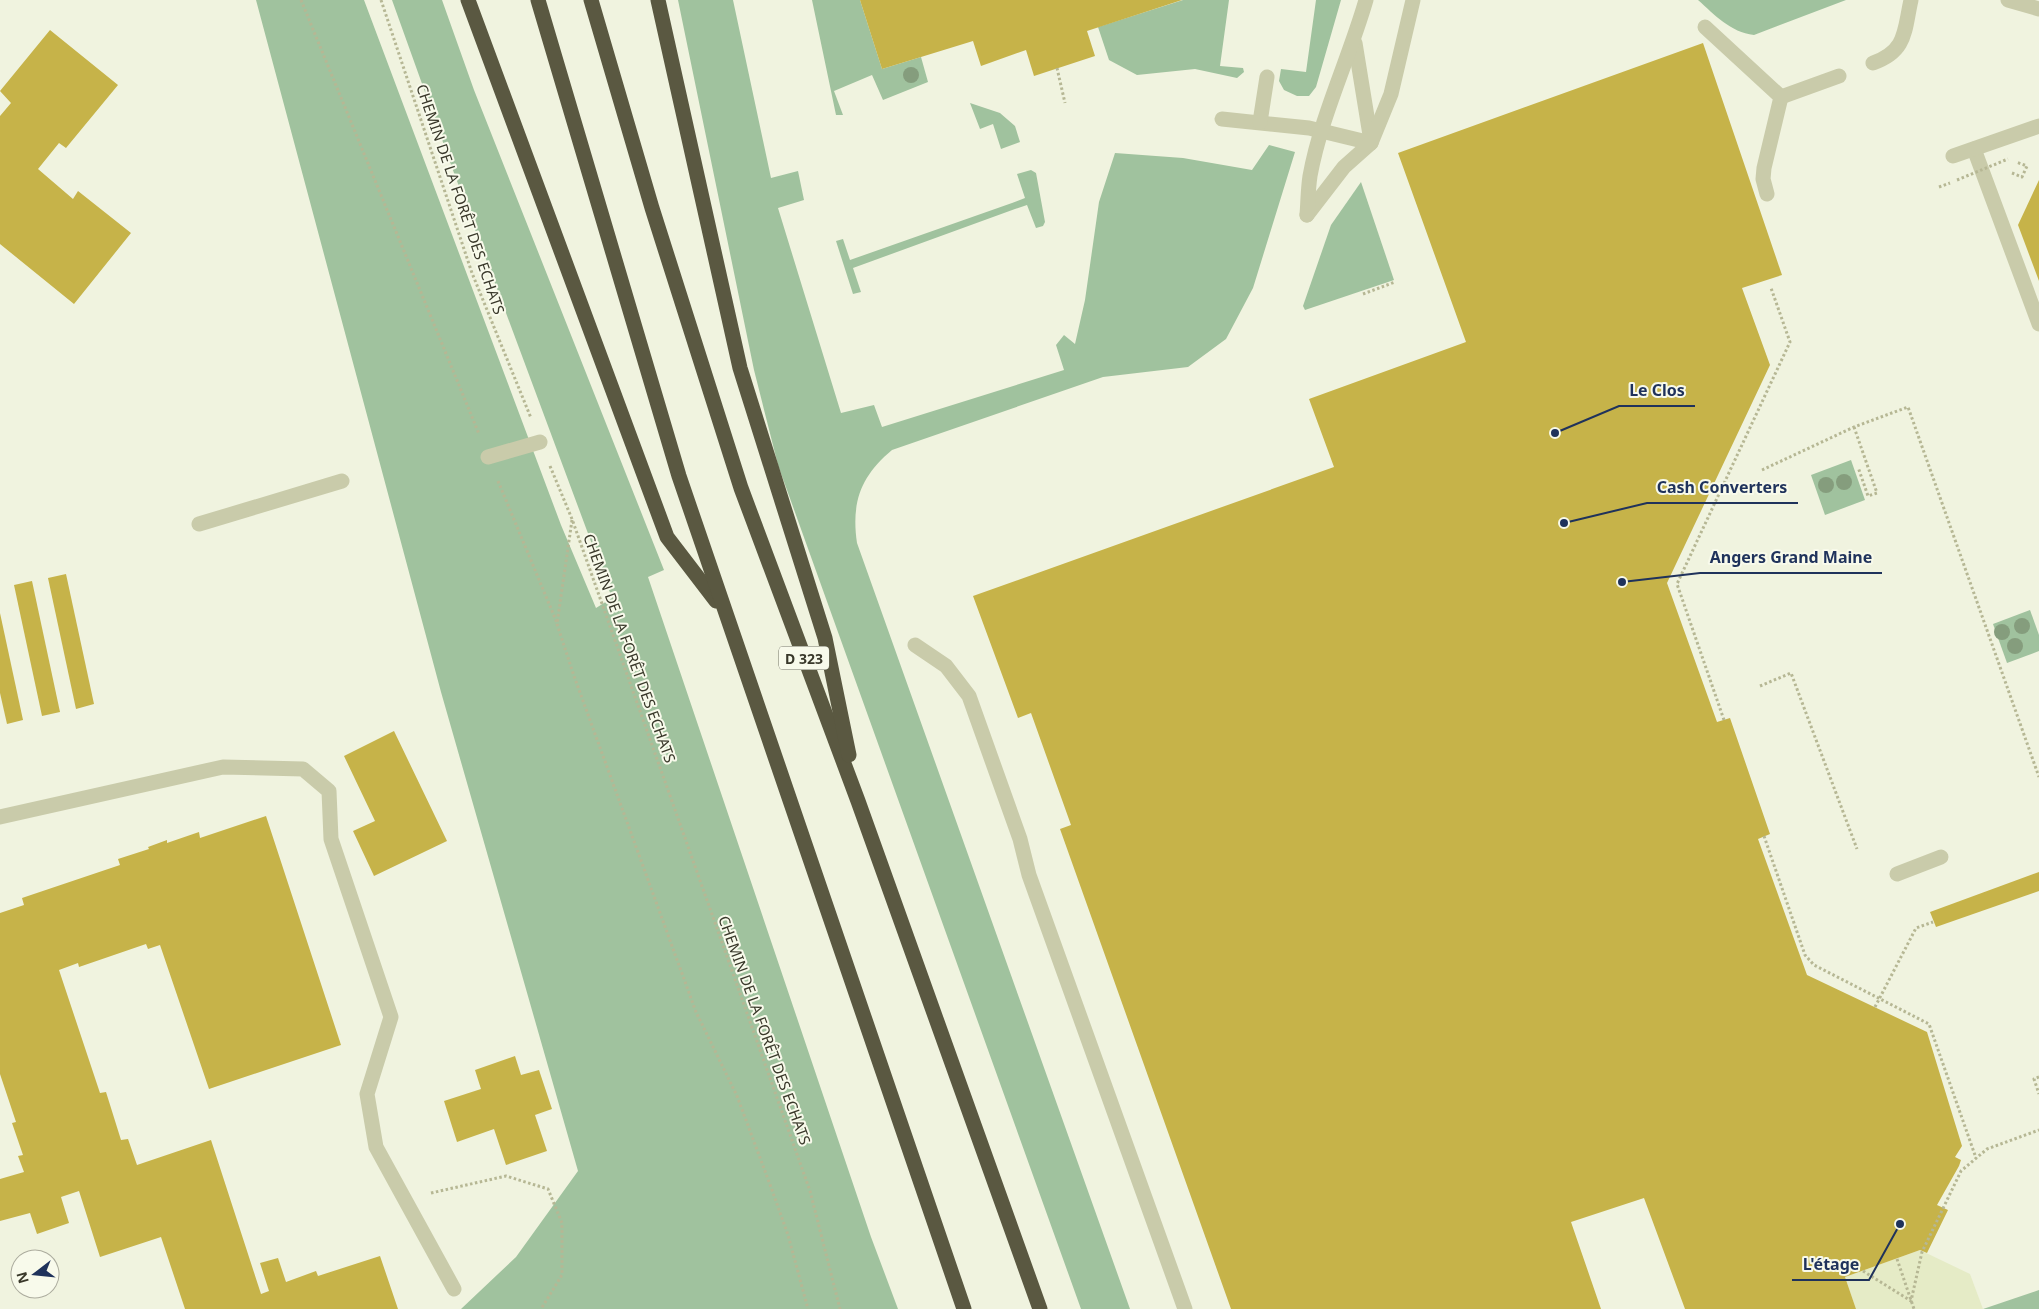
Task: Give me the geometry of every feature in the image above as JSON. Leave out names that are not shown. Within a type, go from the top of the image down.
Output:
[{"type":"highway","points":[[538,0],[679,476],[964,1309]]},
{"type":"highway","name":"D 323","points":[[591,0],[655,218],[741,488],[858,801],[1040,1309]]},
{"type":"highway","points":[[658,0],[740,368],[825,638],[858,801]]},
{"type":"highway","points":[[468,1],[666,537],[724,610]]},
{"type":"street","points":[[1366,0],[1354,41],[1322,132],[1310,176],[1307,215],[1344,167],[1371,143],[1391,94],[1412,0]]},
{"type":"street","points":[[1873,63],[1886,59],[1896,52],[1902,39],[1911,0]]},
{"type":"street","points":[[2008,0],[2039,9]]},
{"type":"street","points":[[1705,27],[1781,97]]},
{"type":"street","points":[[1354,41],[1371,143]]},
{"type":"street","points":[[1781,97],[1839,76]]},
{"type":"street","points":[[1260,122],[1267,77]]},
{"type":"street","points":[[1767,194],[1764,168],[1781,97]]},
{"type":"street","points":[[1222,119],[1309,128],[1371,143]]},
{"type":"street","points":[[1954,156],[2039,126]]},
{"type":"street","points":[[1974,149],[2039,324]]},
{"type":"street","points":[[488,456],[540,442]]},
{"type":"street","points":[[199,524],[342,481]]},
{"type":"street","points":[[915,645],[946,666],[969,696],[1020,839],[1028,876],[1185,1309]]},
{"type":"street","points":[[0,817],[223,767],[303,769],[329,791],[331,839],[390,1017],[368,1094],[376,1147],[454,1289]]},
{"type":"street","points":[[1897,874],[1941,857]]},
{"type":"path","points":[[301,0],[557,624],[574,676],[696,1012],[737,1096],[772,1190],[788,1235],[808,1309]]},
{"type":"path","name":"CHEMIN DE LA FORÊT DES ECHATS","points":[[381,0],[472,273],[572,519],[810,1191],[840,1309]]},
{"type":"path","points":[[1057,68],[1065,103]]},
{"type":"path","points":[[1957,180],[2008,158],[2026,166],[2022,177],[2010,172]]},
{"type":"path","points":[[1363,294],[1395,282]]},
{"type":"path","points":[[1724,720],[1677,584],[1790,342],[1771,288]]},
{"type":"path","points":[[1762,470],[1854,427],[1908,408],[2039,777]]},
{"type":"path","points":[[1854,427],[1877,493],[1868,496],[1858,467]]},
{"type":"path","points":[[557,624],[572,519]]},
{"type":"path","points":[[1760,686],[1791,674],[1857,849]]},
{"type":"path","points":[[1764,836],[1805,955],[1814,966],[1929,1024],[1976,1158]]},
{"type":"path","points":[[1874,1007],[1916,928],[1933,922]]},
{"type":"path","points":[[2039,1077],[2034,1079],[2039,1094]]},
{"type":"path","points":[[1911,1301],[1922,1252],[1961,1171],[1987,1149],[2039,1130]]},
{"type":"path","points":[[404,1199],[506,1176],[548,1189],[562,1223],[562,1275],[541,1309]]},
{"type":"path","points":[[1897,1259],[1914,1309]]},
{"type":"path","points":[[1863,1271],[1911,1301]]},
{"type":"shaded area","points":[[256,0],[364,0],[561,525],[596,608],[612,598],[454,173],[392,0],[442,0],[474,90],[664,570],[648,577],[871,1237],[898,1309],[461,1309],[516,1257],[578,1171],[441,692]]},
{"type":"shaded area","points":[[678,0],[733,0],[771,178],[798,171],[804,200],[778,208],[841,413],[874,405],[882,427],[1064,370],[1056,345],[1064,335],[1075,344],[1085,300],[1099,202],[1115,153],[1183,158],[1252,170],[1269,145],[1295,152],[1253,288],[1226,339],[1188,367],[1103,377],[892,450],[881,460],[866,480],[857,502],[857,543],[1130,1309],[1081,1309],[778,465],[754,370]]},
{"type":"shaded area","points":[[812,0],[860,0],[882,69],[921,57],[928,82],[883,100],[872,75],[834,91],[843,115],[836,115]]},
{"type":"shaded area","points":[[1183,0],[1229,0],[1220,66],[1243,68],[1244,72],[1237,78],[1195,69],[1137,75],[1109,60],[1098,27]]},
{"type":"shaded area","points":[[1316,0],[1341,0],[1316,87],[1309,96],[1297,96],[1284,90],[1279,81],[1281,69],[1306,72]]},
{"type":"shaded area","points":[[1698,0],[1846,0],[1754,35],[1730,27]]},
{"type":"shaded area","points":[[970,103],[1000,113],[1015,126],[1020,142],[1001,149],[993,124],[980,129]]},
{"type":"shaded area","points":[[1031,170],[1036,173],[1045,222],[1043,226],[1036,228],[1027,205],[1015,209],[853,268],[861,292],[853,294],[836,241],[843,239],[850,260],[1012,203],[1025,198],[1017,174]]},
{"type":"shaded area","points":[[1361,182],[1394,280],[1305,310],[1303,306],[1331,225]]},
{"type":"shaded area","points":[[1851,460],[1865,500],[1825,515],[1811,475]]},
{"type":"shaded area","points":[[2030,610],[2039,635],[2039,651],[2007,663],[1993,624]]},
{"type":"shaded area","points":[[1920,1250],[1970,1274],[1983,1309],[1856,1309],[1845,1277]]},
{"type":"shaded area","points":[[2039,1290],[2039,1309],[1983,1309]]},
{"type":"building","points":[[860,0],[1182,0],[1087,31],[1095,56],[1034,76],[1026,50],[981,66],[973,41],[882,69]]},
{"type":"building","points":[[50,30],[118,85],[66,148],[59,143],[38,169],[73,199],[78,191],[131,233],[74,304],[0,244],[0,116],[11,103],[0,91]]},
{"type":"building","points":[[1703,43],[1782,275],[1742,288],[1770,365],[1667,583],[1717,722],[1730,718],[1770,834],[1758,839],[1807,975],[1927,1032],[1962,1146],[1955,1157],[1961,1160],[1959,1166],[1937,1205],[1948,1210],[1927,1253],[1920,1250],[1845,1277],[1856,1309],[1685,1309],[1644,1198],[1571,1222],[1601,1309],[1231,1309],[1060,829],[1071,825],[1031,713],[1018,718],[973,596],[1334,467],[1309,399],[1466,342],[1398,153]]},
{"type":"building","points":[[2039,180],[2039,281],[2018,225]]},
{"type":"building","points":[[66,574],[94,704],[76,709],[48,578]]},
{"type":"building","points":[[32,581],[60,712],[42,716],[14,585]]},
{"type":"building","points":[[0,613],[23,720],[7,724],[0,693]]},
{"type":"building","points":[[394,731],[447,841],[374,876],[353,831],[375,821],[344,756]]},
{"type":"building","points":[[266,816],[341,1045],[209,1089],[160,945],[148,949],[146,944],[79,967],[78,963],[59,970],[100,1093],[106,1092],[121,1140],[128,1139],[137,1165],[211,1140],[261,1294],[269,1291],[260,1263],[278,1258],[286,1282],[316,1271],[318,1276],[380,1256],[398,1309],[185,1309],[161,1237],[100,1257],[79,1191],[61,1197],[69,1223],[37,1234],[30,1213],[0,1221],[0,1179],[24,1172],[18,1156],[23,1155],[12,1123],[16,1122],[0,1074],[0,913],[24,905],[22,898],[120,865],[118,859],[149,849],[148,847],[167,840],[167,843],[199,832],[200,838]]},
{"type":"building","points":[[2039,872],[2039,891],[1936,927],[1930,912]]},
{"type":"building","points":[[515,1056],[521,1075],[539,1070],[552,1109],[535,1115],[547,1151],[506,1165],[494,1129],[457,1142],[444,1101],[481,1089],[475,1070]]},
{"type":"place","name":"Le Clos","points":[[1555,433]]},
{"type":"place","name":"Cash Converters","points":[[1564,523]]},
{"type":"place","name":"Angers Grand Maine","points":[[1622,582]]},
{"type":"place","name":"L'étage","points":[[1900,1224]]}]
